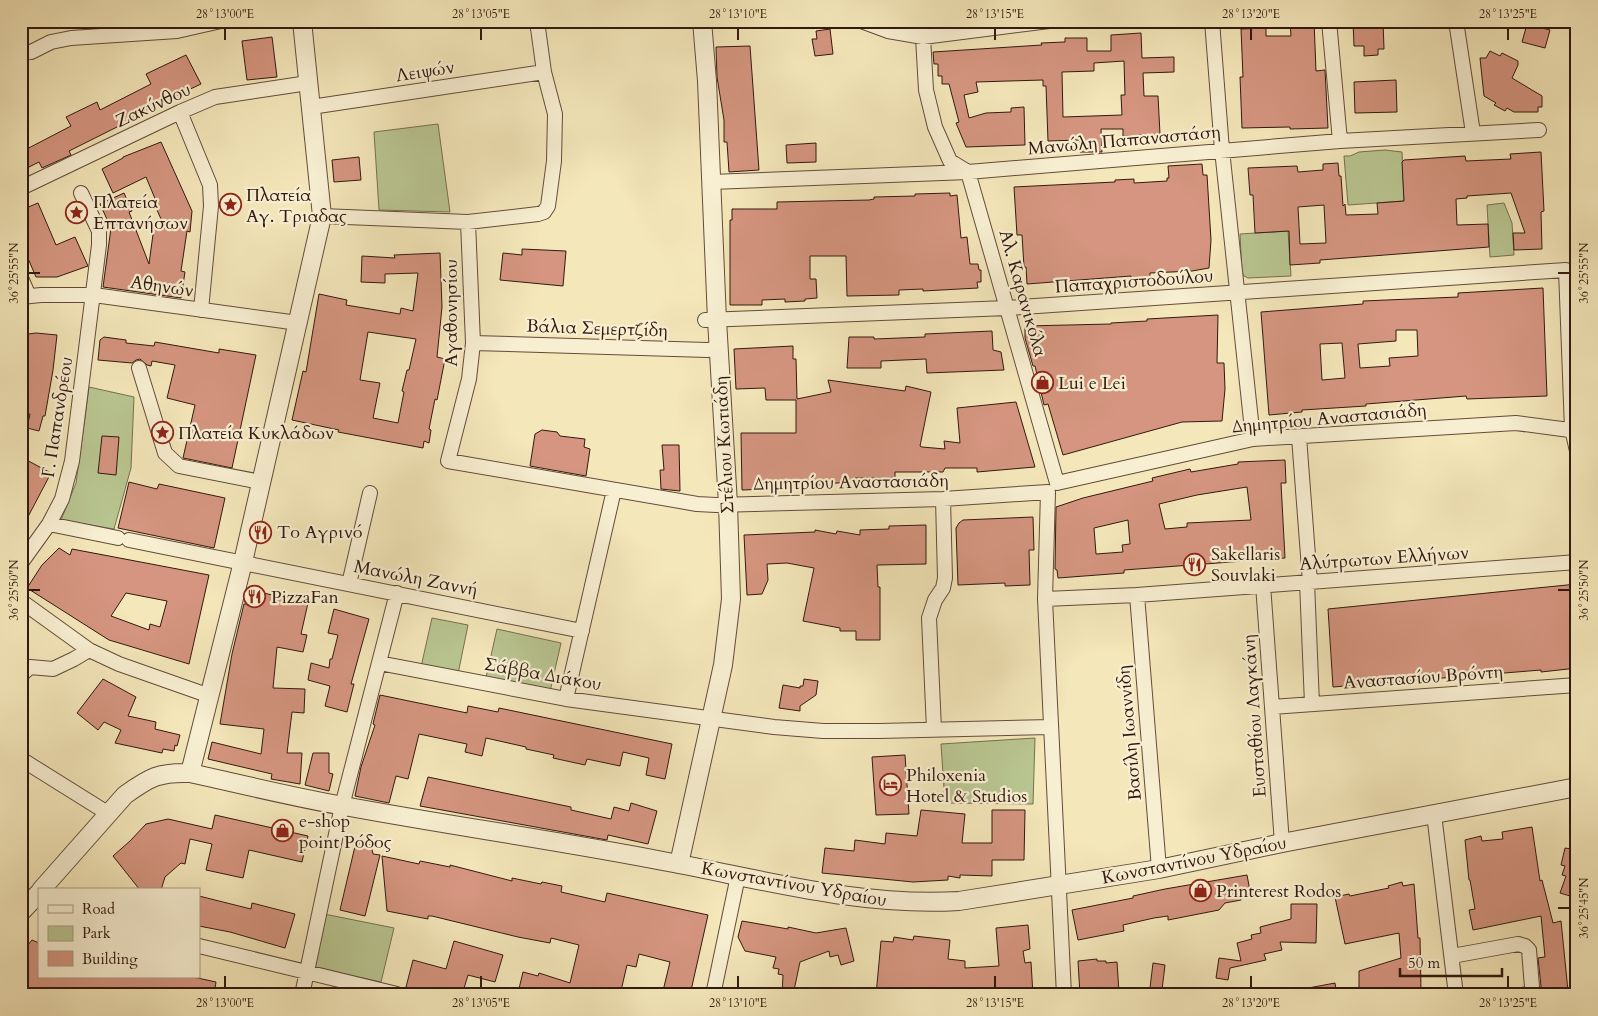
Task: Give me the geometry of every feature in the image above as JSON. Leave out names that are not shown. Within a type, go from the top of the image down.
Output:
[{"type":"street","points":[[31,52],[51,42],[71,38],[177,31],[221,21]]},
{"type":"street","points":[[190,773],[243,562],[322,216],[302,21]]},
{"type":"street","points":[[322,216],[468,222],[544,212],[548,206],[554,161],[555,114],[544,72],[537,21]]},
{"type":"street","name":"Στέλιου Κωτιάδη","points":[[674,863],[706,716],[723,665],[731,599],[722,504],[691,21]]},
{"type":"street","name":"Στέλιου Κωτιάδη","points":[[702,21],[712,182],[711,320]]},
{"type":"street","points":[[861,21],[888,31],[923,37],[1048,21]]},
{"type":"street","points":[[919,21],[923,37],[926,90],[935,127],[950,161],[968,172]]},
{"type":"street","points":[[1212,21],[1222,150],[1253,439]]},
{"type":"street","points":[[1329,21],[1340,141]]},
{"type":"street","points":[[1456,21],[1473,133]]},
{"type":"street","name":"Λειψών","points":[[311,107],[544,72]]},
{"type":"street","name":"Ζακύνθου","points":[[21,188],[215,97],[308,83]]},
{"type":"street","points":[[180,112],[210,185],[211,206],[201,310]]},
{"type":"street","name":"Μανώλη Παπαναστάση","points":[[712,182],[968,172],[1340,141],[1539,130]]},
{"type":"street","name":"Αλ. Καρανικόλα","points":[[968,172],[1007,308],[1053,487],[1045,599],[1064,995]]},
{"type":"street","name":"Γ. Παπανδρέου","points":[[21,563],[49,524],[62,499],[72,461],[100,244],[99,231],[81,193]]},
{"type":"street","name":"Αγαθονησίου","points":[[448,461],[469,378],[473,343],[468,222]]},
{"type":"street","name":"Παπαχριστοδούλου","points":[[711,320],[1007,308],[1566,270],[1574,430]]},
{"type":"street","points":[[21,278],[25,297]]},
{"type":"street","name":"Αθηνών","points":[[25,297],[94,295],[298,323]]},
{"type":"street","name":"Βάλια Σεμερτζίδη","points":[[473,343],[713,350]]},
{"type":"street","points":[[139,368],[165,454],[179,466],[261,482]]},
{"type":"street","name":"Δημητρίου Αναστασιάδη","points":[[448,461],[682,502],[722,504],[944,499],[1053,487],[1253,439],[1299,438],[1516,423],[1574,430]]},
{"type":"street","points":[[1574,430],[1577,451]]},
{"type":"street","points":[[1299,438],[1309,582],[1312,704]]},
{"type":"street","points":[[566,699],[614,490]]},
{"type":"street","points":[[349,584],[370,493]]},
{"type":"street","points":[[934,729],[929,618],[935,600],[944,588],[944,499]]},
{"type":"street","name":"Μανώλη Ζαννή","points":[[49,524],[582,631]]},
{"type":"street","name":"Αλύτρωτων Ελλήνων","points":[[1045,599],[1137,595],[1577,562]]},
{"type":"street","name":"Ευσταθίου Λαγκάνη","points":[[1263,585],[1282,843]]},
{"type":"street","points":[[302,995],[342,806],[397,593]]},
{"type":"street","name":"Βασίλη Ιωαννίδη","points":[[1137,595],[1159,869]]},
{"type":"street","points":[[21,601],[89,650],[119,664],[210,696]]},
{"type":"street","points":[[21,675],[30,667],[52,669],[89,650]]},
{"type":"street","name":"Σάββα Διάκου","points":[[379,663],[566,699],[706,716],[774,727],[823,731],[879,732],[1051,727]]},
{"type":"street","name":"Αναστασίου Βρόντη","points":[[1272,706],[1577,685]]},
{"type":"street","points":[[21,759],[109,814],[43,888]]},
{"type":"street","name":"Κωνσταντίνου Υδραίου","points":[[109,814],[125,794],[160,774],[190,773],[342,806],[674,863],[804,889],[872,900],[904,902],[959,901],[1159,869],[1282,843],[1577,787]]},
{"type":"street","points":[[1434,814],[1456,995]]},
{"type":"street","points":[[713,995],[738,876]]},
{"type":"street","points":[[27,908],[38,894]]},
{"type":"street","points":[[1452,956],[1518,944],[1525,946],[1529,950],[1532,988],[1531,992],[1522,995]]},
{"type":"street","points":[[200,946],[397,994]]},
{"type":"green space","points":[[438,124],[450,212],[379,210],[374,132]]},
{"type":"green space","points":[[1385,150],[1402,152],[1404,201],[1348,205],[1344,156],[1350,156],[1359,152]]},
{"type":"green space","points":[[1504,203],[1512,223],[1514,255],[1490,257],[1487,205]]},
{"type":"green space","points":[[1288,231],[1291,276],[1248,278],[1244,276],[1242,272],[1240,234]]},
{"type":"green space","points":[[89,387],[134,397],[131,468],[114,529],[61,520],[76,483]]},
{"type":"green space","points":[[432,618],[468,625],[458,674],[421,667]]},
{"type":"green space","points":[[497,629],[561,643],[549,696],[485,682]]},
{"type":"green space","points":[[1035,738],[1033,804],[945,803],[941,744]]},
{"type":"green space","points":[[324,914],[394,928],[381,982],[312,967]]},
{"type":"building","points":[[1290,21],[1314,21],[1316,71],[1325,70],[1328,128],[1242,128],[1240,77],[1243,77],[1241,29],[1266,28],[1266,36],[1291,36]]},
{"type":"building","points":[[1353,21],[1383,21],[1384,49],[1378,49],[1378,55],[1364,56],[1364,46],[1354,46]]},
{"type":"building","points":[[1527,24],[1550,30],[1545,48],[1522,42]]},
{"type":"building","points":[[830,29],[833,54],[815,56],[812,39],[817,39],[816,31]]},
{"type":"building","points":[[1141,33],[1142,58],[1174,57],[1174,72],[1143,73],[1144,96],[1158,96],[1160,134],[1123,136],[1123,129],[1101,129],[1102,152],[1080,152],[1080,140],[1048,141],[1046,86],[1043,86],[1043,80],[976,82],[978,92],[964,95],[969,118],[986,113],[1011,112],[1011,108],[1024,107],[1025,145],[966,147],[956,123],[959,122],[949,84],[942,84],[942,76],[938,76],[938,64],[934,64],[933,52],[1042,45],[1041,43],[1065,42],[1065,38],[1087,38],[1087,51],[1111,51],[1111,35]],"holes":[[[1124,61],[1125,95],[1121,95],[1122,115],[1063,117],[1062,72],[1094,71],[1094,63]]]},
{"type":"building","points":[[272,37],[277,77],[247,80],[242,41]]},
{"type":"building","points":[[750,46],[759,170],[729,172],[727,142],[724,142],[724,120],[717,77],[716,47]]},
{"type":"building","points":[[1490,51],[1500,56],[1502,53],[1518,61],[1512,78],[1542,96],[1542,107],[1538,107],[1538,112],[1514,112],[1507,108],[1505,111],[1494,105],[1496,103],[1484,96],[1480,58],[1486,58]]},
{"type":"building","points":[[186,55],[201,84],[148,109],[149,111],[69,151],[71,155],[42,168],[39,162],[21,171],[21,152],[71,126],[66,117],[97,102],[100,110],[151,84],[146,74]]},
{"type":"building","points":[[1396,80],[1397,112],[1355,113],[1354,82]]},
{"type":"building","points":[[161,142],[192,211],[190,232],[187,231],[181,271],[185,272],[181,298],[103,287],[111,228],[100,204],[124,193],[132,211],[129,212],[149,264],[154,227],[165,228],[157,210],[158,199],[156,201],[146,177],[113,193],[102,169],[123,157]]},
{"type":"building","points":[[816,143],[816,162],[787,163],[786,145]]},
{"type":"building","points":[[1541,152],[1544,211],[1541,212],[1542,249],[1514,250],[1513,233],[1525,233],[1511,193],[1467,196],[1467,198],[1456,199],[1457,225],[1488,224],[1489,247],[1320,260],[1320,263],[1290,265],[1289,231],[1255,233],[1253,195],[1250,195],[1248,168],[1297,166],[1298,172],[1323,170],[1323,164],[1338,163],[1343,206],[1345,204],[1346,215],[1378,214],[1377,203],[1404,201],[1402,162],[1404,160],[1465,156],[1466,161],[1511,159],[1510,154]],"holes":[[[1324,205],[1326,243],[1300,244],[1298,207]]]},
{"type":"building","points":[[359,157],[361,180],[334,182],[332,160]]},
{"type":"building","points":[[1202,164],[1203,175],[1207,175],[1211,240],[1209,268],[1192,271],[1150,273],[1150,278],[1147,279],[1131,280],[1131,276],[1027,284],[1022,235],[1017,235],[1014,187],[1115,182],[1115,180],[1134,179],[1134,183],[1167,181],[1167,178],[1169,178],[1168,166]]},
{"type":"building","points":[[950,193],[950,196],[957,195],[961,238],[967,237],[970,264],[978,264],[979,270],[981,270],[981,282],[977,282],[978,288],[923,291],[923,289],[899,290],[899,295],[847,296],[846,256],[810,256],[810,279],[816,279],[817,298],[785,302],[785,299],[762,300],[762,305],[730,305],[730,220],[732,220],[732,209],[777,209],[777,202],[869,200],[874,199],[874,197]]},
{"type":"building","points":[[38,203],[56,245],[75,237],[88,266],[57,277],[36,277],[21,242],[21,210]]},
{"type":"building","points":[[522,249],[566,251],[563,286],[500,280],[503,253],[522,255]]},
{"type":"building","points":[[440,253],[442,307],[437,357],[445,359],[429,429],[431,430],[429,443],[424,441],[423,448],[338,432],[339,430],[292,420],[303,371],[306,372],[319,294],[347,300],[346,305],[400,314],[401,308],[413,311],[418,273],[385,274],[385,283],[361,282],[362,256],[395,258],[394,255]],"holes":[[[368,332],[416,339],[402,391],[404,392],[398,423],[373,418],[380,383],[360,380]]]},
{"type":"building","points":[[1543,288],[1547,396],[1467,399],[1466,396],[1302,410],[1302,412],[1269,415],[1261,312],[1363,304],[1363,301],[1458,297],[1458,293]],"holes":[[[1396,330],[1417,330],[1418,356],[1389,358],[1390,366],[1360,368],[1358,344],[1396,341]],[[1342,343],[1345,378],[1322,380],[1320,344]]]},
{"type":"building","points":[[1218,315],[1217,363],[1224,363],[1225,389],[1222,421],[1182,422],[1063,455],[1048,404],[1044,405],[1035,366],[1033,366],[1025,338],[1025,326],[1111,324],[1147,321],[1147,319]]},
{"type":"building","points":[[992,331],[993,350],[1001,352],[1004,370],[927,373],[926,359],[881,361],[881,368],[847,368],[849,337],[874,337],[874,339],[925,337],[925,334]]},
{"type":"building","points":[[36,333],[57,335],[45,416],[43,416],[39,431],[27,428],[30,414],[21,412],[21,335]]},
{"type":"building","points":[[104,337],[126,340],[126,343],[154,346],[155,342],[219,353],[219,349],[256,355],[232,468],[183,458],[195,405],[167,398],[175,365],[152,361],[151,366],[140,359],[132,363],[98,360],[100,340]]},
{"type":"building","points":[[793,346],[793,359],[796,359],[797,399],[831,392],[828,380],[905,391],[906,386],[931,392],[920,446],[922,447],[945,449],[944,441],[960,443],[957,408],[1016,402],[1035,467],[977,472],[977,468],[945,468],[943,472],[895,472],[895,478],[855,478],[855,482],[819,484],[819,487],[742,490],[741,433],[796,433],[796,400],[766,400],[765,388],[736,389],[734,349]]},
{"type":"building","points":[[542,430],[557,432],[560,436],[585,439],[584,447],[590,449],[586,476],[530,466],[535,434]]},
{"type":"building","points":[[102,436],[119,437],[116,475],[98,473]]},
{"type":"building","points":[[662,445],[679,445],[680,491],[661,489],[660,470],[664,470]]},
{"type":"building","points":[[21,457],[51,473],[21,530]]},
{"type":"building","points":[[1285,460],[1286,483],[1281,483],[1285,558],[1124,570],[1124,573],[1058,578],[1057,570],[1055,569],[1056,507],[1083,498],[1153,481],[1152,478],[1190,469],[1191,472],[1238,464],[1238,462]],"holes":[[[1247,487],[1251,520],[1187,523],[1187,527],[1165,529],[1159,504],[1197,495]],[[1128,520],[1130,544],[1122,545],[1123,552],[1096,554],[1094,528]]]},
{"type":"building","points":[[129,482],[157,489],[159,484],[225,498],[214,548],[118,528]]},
{"type":"building","points":[[1033,517],[1034,550],[1029,550],[1030,585],[1005,586],[1005,583],[958,585],[956,528],[959,523],[963,520]]},
{"type":"building","points":[[926,525],[926,564],[877,565],[878,587],[880,587],[880,640],[856,640],[856,631],[840,631],[840,628],[803,621],[814,568],[787,563],[767,564],[768,580],[762,594],[747,595],[744,535],[815,532],[815,530],[836,534],[837,531],[860,535],[860,530],[889,529],[889,526]]},
{"type":"building","points":[[59,548],[70,555],[72,549],[209,575],[189,664],[109,640],[27,588],[42,565]],"holes":[[[126,593],[167,601],[160,627],[150,624],[149,630],[111,616]]]},
{"type":"building","points":[[1577,584],[1577,668],[1333,687],[1328,609]]},
{"type":"building","points":[[250,590],[308,603],[301,634],[307,635],[303,652],[277,647],[273,688],[305,689],[304,713],[292,712],[287,753],[302,753],[300,784],[271,779],[272,774],[208,759],[212,742],[261,754],[264,729],[220,724],[232,654],[244,604],[247,604]]},
{"type":"building","points":[[334,609],[369,619],[351,684],[354,684],[347,712],[325,706],[330,686],[308,680],[311,663],[329,668],[338,635],[328,633]]},
{"type":"building","points":[[103,679],[136,697],[128,716],[156,722],[155,729],[180,735],[174,751],[163,749],[162,753],[115,743],[121,730],[104,722],[98,730],[77,713]]},
{"type":"building","points":[[804,679],[818,681],[816,695],[800,706],[800,711],[779,708],[783,685],[800,688],[800,686],[803,686]]},
{"type":"building","points":[[380,695],[467,713],[468,706],[498,712],[499,708],[672,744],[665,779],[646,775],[649,758],[623,752],[620,766],[587,759],[585,765],[553,758],[554,755],[526,749],[526,747],[486,738],[482,756],[465,752],[467,744],[419,734],[408,779],[396,776],[389,803],[355,796],[361,767],[375,725],[373,724]]},
{"type":"building","points":[[313,753],[329,753],[329,773],[333,774],[329,791],[305,785]]},
{"type":"building","name":"Philoxenia Hotel & Studios","points":[[905,755],[909,814],[876,815],[872,757]]},
{"type":"building","points":[[428,777],[571,807],[571,810],[611,819],[614,807],[629,811],[631,803],[657,811],[648,844],[608,835],[607,840],[420,806]]},
{"type":"building","points":[[921,810],[965,814],[962,843],[992,843],[992,810],[1025,810],[1024,860],[992,860],[992,876],[960,875],[960,878],[948,876],[948,880],[913,882],[822,873],[825,848],[854,851],[855,840],[885,844],[886,833],[917,836]]},
{"type":"building","points":[[215,815],[308,836],[302,862],[249,850],[243,878],[206,870],[212,844],[190,839],[185,864],[181,863],[165,877],[162,888],[138,888],[113,856],[146,824],[168,819],[212,829]]},
{"type":"building","points":[[1532,827],[1540,881],[1542,880],[1553,923],[1561,921],[1568,991],[1540,994],[1538,958],[1545,957],[1541,916],[1473,930],[1469,910],[1475,909],[1469,880],[1465,840],[1481,836],[1482,841],[1503,839],[1502,832]]},
{"type":"building","points":[[1575,838],[1577,838],[1577,898],[1560,893],[1566,876],[1562,875],[1565,866],[1561,865],[1565,848],[1571,849]]},
{"type":"building","points":[[356,842],[371,845],[373,854],[380,855],[365,916],[340,910]]},
{"type":"building","points":[[382,856],[419,864],[420,861],[450,867],[450,865],[512,881],[512,878],[562,886],[561,892],[605,902],[607,893],[708,915],[690,995],[662,995],[670,962],[639,954],[636,967],[627,965],[620,995],[523,995],[518,993],[523,972],[538,976],[539,973],[570,983],[579,945],[551,938],[550,943],[432,916],[428,916],[428,919],[387,911]]},
{"type":"building","points":[[1247,875],[1250,891],[1240,893],[1241,900],[1225,903],[1219,910],[1168,920],[1168,916],[1154,918],[1123,925],[1124,931],[1078,940],[1072,910],[1133,898],[1133,896],[1165,889]]},
{"type":"building","points":[[1402,882],[1403,886],[1414,884],[1418,938],[1420,938],[1421,990],[1385,992],[1386,995],[1359,995],[1359,971],[1401,958],[1399,933],[1345,944],[1335,897],[1389,888],[1388,886]]},
{"type":"building","points":[[200,896],[251,909],[252,903],[295,914],[285,948],[230,932],[200,926]]},
{"type":"building","points":[[1291,904],[1317,904],[1316,943],[1280,942],[1282,950],[1264,954],[1266,960],[1230,968],[1228,980],[1216,978],[1219,958],[1241,961],[1237,943],[1252,939],[1251,935],[1261,933],[1260,927],[1291,919]]},
{"type":"building","points":[[742,921],[816,933],[846,928],[854,961],[841,965],[838,955],[830,957],[829,951],[800,962],[793,995],[782,995],[783,975],[778,974],[779,969],[773,968],[776,957],[745,951],[738,937]]},
{"type":"building","points":[[1028,925],[1030,949],[1023,951],[1025,963],[1031,962],[1033,995],[876,995],[881,941],[893,942],[894,937],[913,940],[914,936],[950,940],[948,959],[965,961],[965,968],[999,966],[996,928]]},
{"type":"building","points":[[32,940],[38,943],[38,978],[198,978],[216,982],[214,995],[21,995],[21,953]]},
{"type":"building","points":[[454,941],[503,955],[495,982],[468,975],[462,995],[454,995],[433,989],[432,994],[406,987],[413,960],[446,969]]},
{"type":"building","points":[[1097,959],[1097,961],[1106,961],[1106,963],[1117,962],[1119,993],[1080,995],[1078,961]]},
{"type":"building","points":[[1153,963],[1165,965],[1162,990],[1150,988]]},
{"type":"building","points":[[1335,983],[1337,995],[1303,995],[1303,989]]},
{"type":"place","name":"Πλατεία Αγ. Τριαδας","points":[[230,205]]},
{"type":"place","name":"Πλατεία Επτανήσων","points":[[77,212]]},
{"type":"place","name":"Lui e Lei","points":[[1042,383]]},
{"type":"place","name":"Πλατεία Κυκλάδων","points":[[162,433]]},
{"type":"place","name":"Το Αγρινό","points":[[261,532]]},
{"type":"place","name":"Sakellaris Souvlaki","points":[[1195,564]]},
{"type":"place","name":"PizzaFan","points":[[255,597]]},
{"type":"place","name":"Philoxenia Hotel & Studios","points":[[890,785]]},
{"type":"place","name":"e-shop point Ρόδος","points":[[283,831]]},
{"type":"place","name":"Printerest Rodos","points":[[1200,891]]}]
